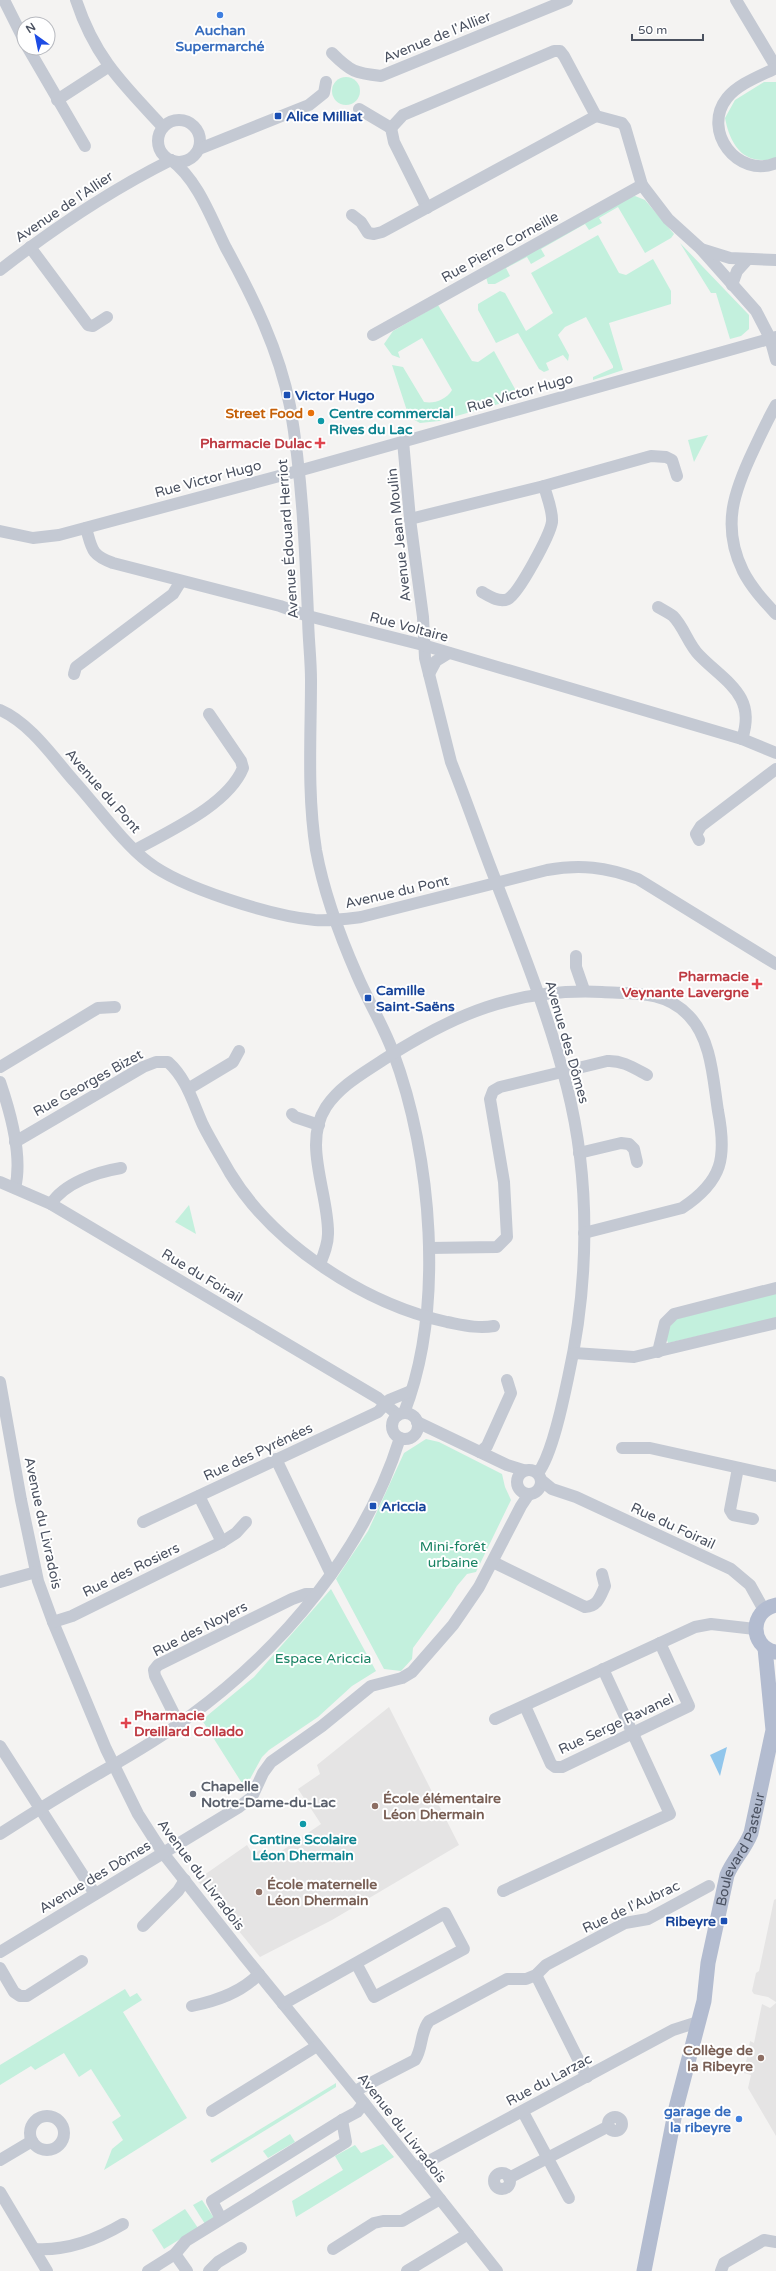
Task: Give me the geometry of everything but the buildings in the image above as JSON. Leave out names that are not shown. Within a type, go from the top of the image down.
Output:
[{"type":"main road","points":[[770,1608],[759,1616],[755,1629],[760,1643],[771,1650]]},
{"type":"main road","name":"Boulevard Pasteur","points":[[644,2271],[676,2108],[704,2001],[708,1964],[726,1875],[731,1865],[746,1845],[751,1834],[773,1730],[768,1684],[771,1650]]},
{"type":"main road","name":"Boulevard Pasteur","points":[[768,1684],[776,1662]]},
{"type":"street","points":[[4,0],[16,24]]},
{"type":"street","points":[[76,0],[84,25],[108,67],[163,127]]},
{"type":"street","name":"Avenue de l'Allier","points":[[332,53],[354,71],[381,76],[567,0]]},
{"type":"street","points":[[736,0],[776,68],[732,93],[722,105],[718,119],[723,141],[737,160],[759,167],[776,163]]},
{"type":"street","points":[[391,128],[403,115],[554,50],[560,52],[564,56],[596,116]]},
{"type":"street","points":[[32,56],[85,146]]},
{"type":"street","points":[[57,100],[108,67]]},
{"type":"street","points":[[199,149],[309,105],[325,88]]},
{"type":"street","points":[[362,106],[374,117],[391,128],[394,142],[427,208]]},
{"type":"street","points":[[352,215],[361,222],[368,233],[374,234],[427,208],[596,116],[622,123],[625,127],[642,185],[668,219],[700,248],[756,311],[773,337],[776,360]]},
{"type":"street","points":[[148,172],[159,148],[159,137],[163,127],[174,121],[186,121],[192,124],[199,133],[199,149],[196,154],[187,161],[171,160],[159,148]]},
{"type":"street","points":[[199,133],[228,137]]},
{"type":"street","name":"Avenue de l'Allier","points":[[0,270],[98,199],[171,160]]},
{"type":"street","name":"Avenue Édouard Herriot","points":[[171,160],[182,169],[196,191],[258,311],[270,340],[287,395],[299,470],[308,592],[310,635],[310,807],[322,881],[334,920],[393,1053],[411,1114],[417,1141],[427,1206],[429,1248],[426,1317],[412,1391],[398,1417]]},
{"type":"street","name":"Rue Pierre Corneille","points":[[373,335],[642,185]]},
{"type":"street","points":[[30,247],[88,325],[94,326],[107,317]]},
{"type":"street","points":[[700,248],[730,258],[747,260],[776,260]]},
{"type":"street","points":[[732,285],[736,271],[747,260]]},
{"type":"street","name":"Rue Victor Hugo","points":[[0,531],[40,538],[86,528],[404,441],[773,337]]},
{"type":"street","points":[[776,405],[738,483],[732,506],[731,532],[736,553],[743,572],[755,590],[776,614]]},
{"type":"street","name":"Avenue Jean Moulin","points":[[404,441],[410,519],[423,617],[423,645],[429,674],[451,762],[497,883]]},
{"type":"street","points":[[410,519],[544,486],[651,456],[666,457],[672,460],[677,476]]},
{"type":"street","points":[[482,592],[498,600],[508,599],[516,591],[549,532],[552,520],[544,486]]},
{"type":"street","name":"Rue Voltaire","points":[[86,528],[92,549],[98,558],[280,606],[308,616],[423,645],[742,740],[776,753]]},
{"type":"street","points":[[74,674],[76,667],[173,594],[182,581]]},
{"type":"street","points":[[658,607],[673,616],[699,654],[736,688],[745,708],[747,721],[742,740]]},
{"type":"street","points":[[429,674],[433,664],[449,653]]},
{"type":"street","name":"Avenue du Pont","points":[[0,710],[25,727],[148,862],[183,884],[266,910],[304,918],[334,920],[361,917],[571,866],[619,872],[638,878],[776,964]]},
{"type":"street","points":[[136,850],[213,805],[241,775],[244,768],[241,761],[209,714]]},
{"type":"street","points":[[699,840],[696,834],[701,826],[776,770]]},
{"type":"street","name":"Avenue des Dômes","points":[[0,1952],[249,1801],[263,1773],[271,1762],[322,1726],[363,1692],[377,1684],[402,1678],[412,1672],[466,1608],[493,1562],[521,1506],[536,1485],[551,1440],[574,1353],[583,1275],[584,1233],[579,1153],[563,1071],[538,995],[497,883]]},
{"type":"street","points":[[576,956],[576,967],[584,990]]},
{"type":"street","points":[[320,1264],[326,1250],[328,1234],[326,1200],[318,1157],[319,1125],[326,1108],[337,1093],[357,1077],[428,1031],[454,1019],[517,998],[584,990],[637,992],[663,997],[690,1016],[704,1039],[722,1135],[723,1151],[720,1165],[713,1181],[695,1199],[682,1208],[584,1233]]},
{"type":"street","points":[[0,1067],[98,1008],[115,1007]]},
{"type":"street","points":[[188,1089],[233,1062],[240,1050]]},
{"type":"street","points":[[429,1248],[497,1247],[507,1237],[508,1225],[504,1182],[490,1099],[493,1091],[500,1087],[614,1060],[646,1075]]},
{"type":"street","name":"Rue Georges Bizet","points":[[15,1142],[143,1067],[156,1062],[168,1062],[177,1070],[188,1089],[204,1126],[229,1171],[257,1208],[291,1242],[320,1264],[373,1297],[426,1317],[484,1328],[494,1326]]},
{"type":"street","points":[[0,1082],[15,1142],[18,1176],[15,1188]]},
{"type":"street","points":[[292,1114],[295,1117],[319,1125]]},
{"type":"street","points":[[579,1153],[620,1143],[629,1144],[634,1149],[637,1162]]},
{"type":"street","points":[[50,1204],[56,1195],[66,1189],[107,1170],[121,1168]]},
{"type":"street","name":"Rue du Foirail","points":[[0,1182],[50,1204],[378,1398],[398,1417]]},
{"type":"street","points":[[658,1352],[665,1323],[674,1314],[776,1288]]},
{"type":"street","points":[[574,1353],[634,1358],[776,1323]]},
{"type":"street","points":[[480,1452],[487,1446],[511,1393],[507,1380]]},
{"type":"street","name":"Avenue du Livradois","points":[[0,1382],[36,1572],[53,1622],[113,1765],[138,1814],[163,1853],[497,2271]]},
{"type":"street","name":"Rue des Pyrénées","points":[[143,1522],[378,1412],[384,1404],[412,1391]]},
{"type":"street","points":[[412,1415],[416,1428],[408,1438],[400,1438],[393,1432],[398,1417],[412,1415]]},
{"type":"street","points":[[416,1428],[436,1431],[507,1466],[523,1470]]},
{"type":"street","points":[[0,1834],[178,1724],[249,1669],[281,1636],[331,1574],[373,1506],[400,1438]]},
{"type":"street","points":[[622,1448],[650,1448],[776,1476]]},
{"type":"street","points":[[276,1459],[331,1574]]},
{"type":"street","points":[[507,1466],[516,1482],[518,1489],[536,1485]]},
{"type":"street","points":[[738,1468],[730,1510],[733,1515],[753,1519]]},
{"type":"street","name":"Rue du Foirail","points":[[523,1470],[528,1469],[536,1485],[576,1497],[731,1569],[750,1585],[770,1608]]},
{"type":"street","points":[[516,1482],[518,1475],[523,1470]]},
{"type":"street","points":[[200,1496],[222,1542]]},
{"type":"street","name":"Rue des Rosiers","points":[[53,1622],[72,1616],[222,1542],[236,1533],[246,1522]]},
{"type":"street","points":[[493,1562],[585,1607],[596,1604],[606,1586],[602,1574]]},
{"type":"street","points":[[0,1582],[36,1572]]},
{"type":"street","name":"Rue des Noyers","points":[[178,1724],[155,1676],[154,1670],[158,1665],[292,1599],[306,1594],[316,1594]]},
{"type":"street","points":[[495,1719],[703,1625],[755,1629]]},
{"type":"street","name":"Rue Serge Ravanel","points":[[525,1706],[551,1764],[555,1767],[562,1767],[689,1706],[660,1644]]},
{"type":"street","points":[[503,1891],[670,1814],[604,1669]]},
{"type":"street","points":[[0,1746],[95,1894]]},
{"type":"street","points":[[143,1926],[178,1890],[185,1880]]},
{"type":"street","name":"Rue de l'Aubrac","points":[[355,2092],[415,2060],[419,2053],[424,2026],[429,2021],[507,1979],[526,1978],[536,1975],[546,1966],[625,1923],[648,1919],[709,1886]]},
{"type":"street","points":[[283,2004],[445,1913],[464,1949],[374,1997],[356,1963]]},
{"type":"street","points":[[0,1968],[14,1992],[20,1996],[27,1996],[82,1961]]},
{"type":"street","points":[[192,2006],[219,2000],[253,1980],[259,1974]]},
{"type":"street","points":[[536,1975],[587,2077]]},
{"type":"street","name":"Rue du Larzac","points":[[416,2168],[673,2030],[698,2022]]},
{"type":"street","points":[[212,2111],[317,2046]]},
{"type":"street","points":[[221,2219],[212,2201],[357,2112],[364,2103]]},
{"type":"street","points":[[522,2112],[548,2157],[569,2198]]},
{"type":"street","points":[[148,2271],[176,2254],[186,2241],[346,2142],[342,2120]]},
{"type":"street","points":[[509,2178],[609,2126]]},
{"type":"street","points":[[0,2160],[32,2141]]},
{"type":"street","points":[[0,2192],[47,2271]]},
{"type":"street","points":[[333,2249],[374,2224],[383,2221],[402,2221],[440,2199]]},
{"type":"street","points":[[35,2249],[87,2242],[98,2238],[123,2224]]},
{"type":"street","points":[[407,2271],[468,2234]]},
{"type":"street","points":[[720,2271],[724,2264],[764,2240],[776,2242]]},
{"type":"street","points":[[209,2271],[218,2262],[241,2248]]},
{"type":"street","points":[[176,2254],[186,2271]]},
{"type":"shaded area","name":"École élémentaire Léon Dhermain","points":[[389,1707],[459,1845],[332,1920],[260,1957],[197,1880],[247,1845],[253,1855],[260,1850],[267,1861],[321,1824],[298,1789],[320,1774],[317,1765]]},
{"type":"shaded area","points":[[776,1899],[776,2002],[768,1997],[754,1994],[752,1991],[756,1973],[759,1971],[774,1900]]},
{"type":"shaded area","name":"Collège de la Ribeyre","points":[[776,2003],[776,2136],[748,2088],[751,2075],[744,2073],[750,2041],[754,2043],[762,2004],[770,2008]]},
{"type":"green space","points":[[346,77],[356,81],[360,91],[356,101],[346,105],[336,101],[332,91],[336,81]]},
{"type":"green space","points":[[764,82],[776,82],[776,158],[772,160],[755,159],[742,153],[729,134],[725,118],[735,100]]},
{"type":"green space","points":[[635,196],[645,200],[674,234],[671,238],[645,253],[618,207],[599,218],[602,223],[589,230],[585,224],[541,249],[545,256],[531,264],[527,257],[506,268],[510,276],[495,284],[488,284],[486,277],[627,198]]},
{"type":"green space","points":[[598,235],[619,273],[626,275],[653,259],[671,291],[671,304],[609,323],[623,370],[593,380],[593,377],[613,368],[613,366],[586,317],[565,327],[558,335],[569,355],[568,361],[563,355],[546,363],[549,370],[544,372],[539,369],[518,333],[496,343],[478,310],[478,304],[500,291],[505,293],[526,331],[553,313],[531,273]]},
{"type":"green space","points":[[680,243],[749,315],[749,329],[741,336],[730,339],[716,293],[711,293]]},
{"type":"green space","points":[[438,305],[472,361],[478,362],[494,351],[520,398],[439,421],[420,423],[409,417],[392,365],[403,367],[424,402],[432,402],[443,399],[452,390],[422,338],[398,352],[400,358],[392,355],[384,344],[393,331]]},
{"type":"green space","points":[[708,435],[694,462],[688,440]]},
{"type":"green space","points":[[189,1205],[196,1234],[175,1222]]},
{"type":"green space","points":[[776,1293],[776,1318],[668,1343],[667,1333],[676,1319]]},
{"type":"green space","name":"Espace Ariccia","points":[[426,1439],[439,1442],[502,1474],[505,1487],[511,1500],[476,1572],[467,1574],[457,1586],[413,1648],[412,1659],[401,1671],[384,1669],[336,1579],[368,1531],[404,1453]]},
{"type":"green space","name":"Espace Ariccia","points":[[331,1589],[376,1671],[352,1686],[318,1717],[269,1750],[262,1757],[245,1788],[202,1720],[254,1677]]},
{"type":"green space","points":[[125,1989],[130,1997],[137,1993],[142,2000],[123,2012],[187,2118],[104,2170],[112,2149],[123,2140],[112,2122],[121,2116],[91,2069],[79,2077],[64,2053],[35,2070],[31,2066],[0,2085],[0,2065]]},
{"type":"green space","points":[[336,2083],[336,2087],[212,2163],[210,2160]]},
{"type":"green space","points":[[290,2134],[295,2142],[268,2158],[263,2151]]},
{"type":"green space","points":[[383,2144],[394,2157],[296,2217],[292,2201],[343,2170],[335,2156],[355,2145],[361,2153]]},
{"type":"green space","points":[[202,2200],[214,2218],[205,2224],[193,2205]]},
{"type":"green space","points":[[185,2209],[198,2228],[164,2249],[152,2230]]},
{"type":"water","points":[[727,1747],[720,1776],[710,1755]]},
{"type":"place","name":"Auchan Supermarché","points":[[220,15]]},
{"type":"place","name":"Alice Milliat","points":[[278,116]]},
{"type":"place","name":"Victor Hugo","points":[[287,395]]},
{"type":"place","name":"Street Food","points":[[311,413]]},
{"type":"place","name":"Centre commercial Rives du Lac","points":[[321,421]]},
{"type":"place","name":"Pharmacie Dulac","points":[[320,443]]},
{"type":"place","name":"Pharmacie Veynante Lavergne","points":[[757,984]]},
{"type":"place","name":"Camille Saint-Saëns","points":[[368,998]]},
{"type":"place","name":"Ariccia","points":[[373,1506]]},
{"type":"place","name":"Pharmacie Dreillard Collado","points":[[126,1723]]},
{"type":"place","name":"Chapelle Notre-Dame-du-Lac","points":[[193,1794]]},
{"type":"place","name":"École élémentaire Léon Dhermain","points":[[375,1806]]},
{"type":"place","name":"Cantine Scolaire Léon Dhermain","points":[[303,1824]]},
{"type":"place","name":"École maternelle Léon Dhermain","points":[[259,1892]]},
{"type":"place","name":"Ribeyre","points":[[724,1921]]},
{"type":"place","name":"Collège de la Ribeyre","points":[[761,2058]]},
{"type":"place","name":"garage de la ribeyre","points":[[739,2119]]},
{"type":"park label","name":"Mini-forêt urbaine","points":[[453,1554]]}]
